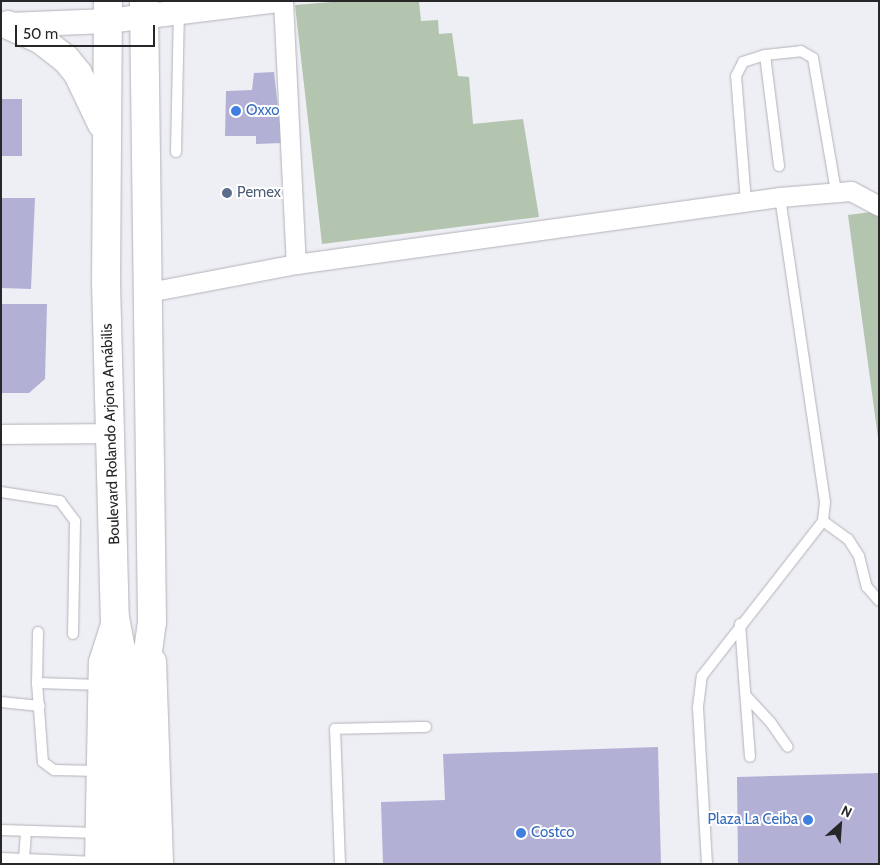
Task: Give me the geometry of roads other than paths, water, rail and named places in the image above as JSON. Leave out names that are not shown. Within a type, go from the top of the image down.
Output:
[{"type":"main road","points":[[105,863],[121,695],[152,622],[144,8]]},
{"type":"main road","name":"Boulevard Rolando Arjona Amábilis","points":[[108,11],[106,282],[112,433],[115,618],[122,648],[121,695]]},
{"type":"main road","points":[[4,25],[40,38],[66,59],[88,94],[106,134]]},
{"type":"main road","points":[[121,695],[142,864]]},
{"type":"street","points":[[4,25],[108,11],[144,8],[179,10],[272,1]]},
{"type":"street","points":[[284,1],[296,264]]},
{"type":"street","points":[[149,292],[296,264],[780,197],[836,191],[862,195],[879,206]]},
{"type":"street","points":[[1,434],[112,433]]},
{"type":"street","points":[[152,622],[162,857]]},
{"type":"street","points":[[105,863],[98,833],[99,771],[121,695]]},
{"type":"lane","points":[[176,152],[179,10]]},
{"type":"lane","points":[[746,202],[736,76],[743,62],[765,55],[801,51],[813,58],[836,191]]},
{"type":"lane","points":[[765,55],[780,166]]},
{"type":"lane","points":[[707,864],[698,688],[709,664],[823,521],[825,502],[780,197]]},
{"type":"lane","points":[[1,492],[60,502],[75,521],[73,634]]},
{"type":"lane","points":[[823,521],[848,539],[859,556],[867,587],[879,601]]},
{"type":"lane","points":[[740,624],[747,697],[750,757]]},
{"type":"lane","points":[[38,632],[37,684],[44,762],[47,767],[61,771],[99,771]]},
{"type":"lane","points":[[37,684],[121,695]]},
{"type":"lane","points":[[747,697],[772,723],[788,747]]},
{"type":"lane","points":[[1,702],[40,706]]},
{"type":"lane","points":[[340,864],[335,729],[426,727]]},
{"type":"lane","points":[[1,830],[98,833]]},
{"type":"lane","points":[[24,860],[26,831]]},
{"type":"lane","points":[[1,858],[105,863]]},
{"type":"place","name":"Oxxo","points":[[236,111]]},
{"type":"place","name":"Pemex","points":[[227,193]]},
{"type":"place","name":"Plaza La Ceiba","points":[[808,820]]},
{"type":"place","name":"Costco","points":[[521,833]]}]
